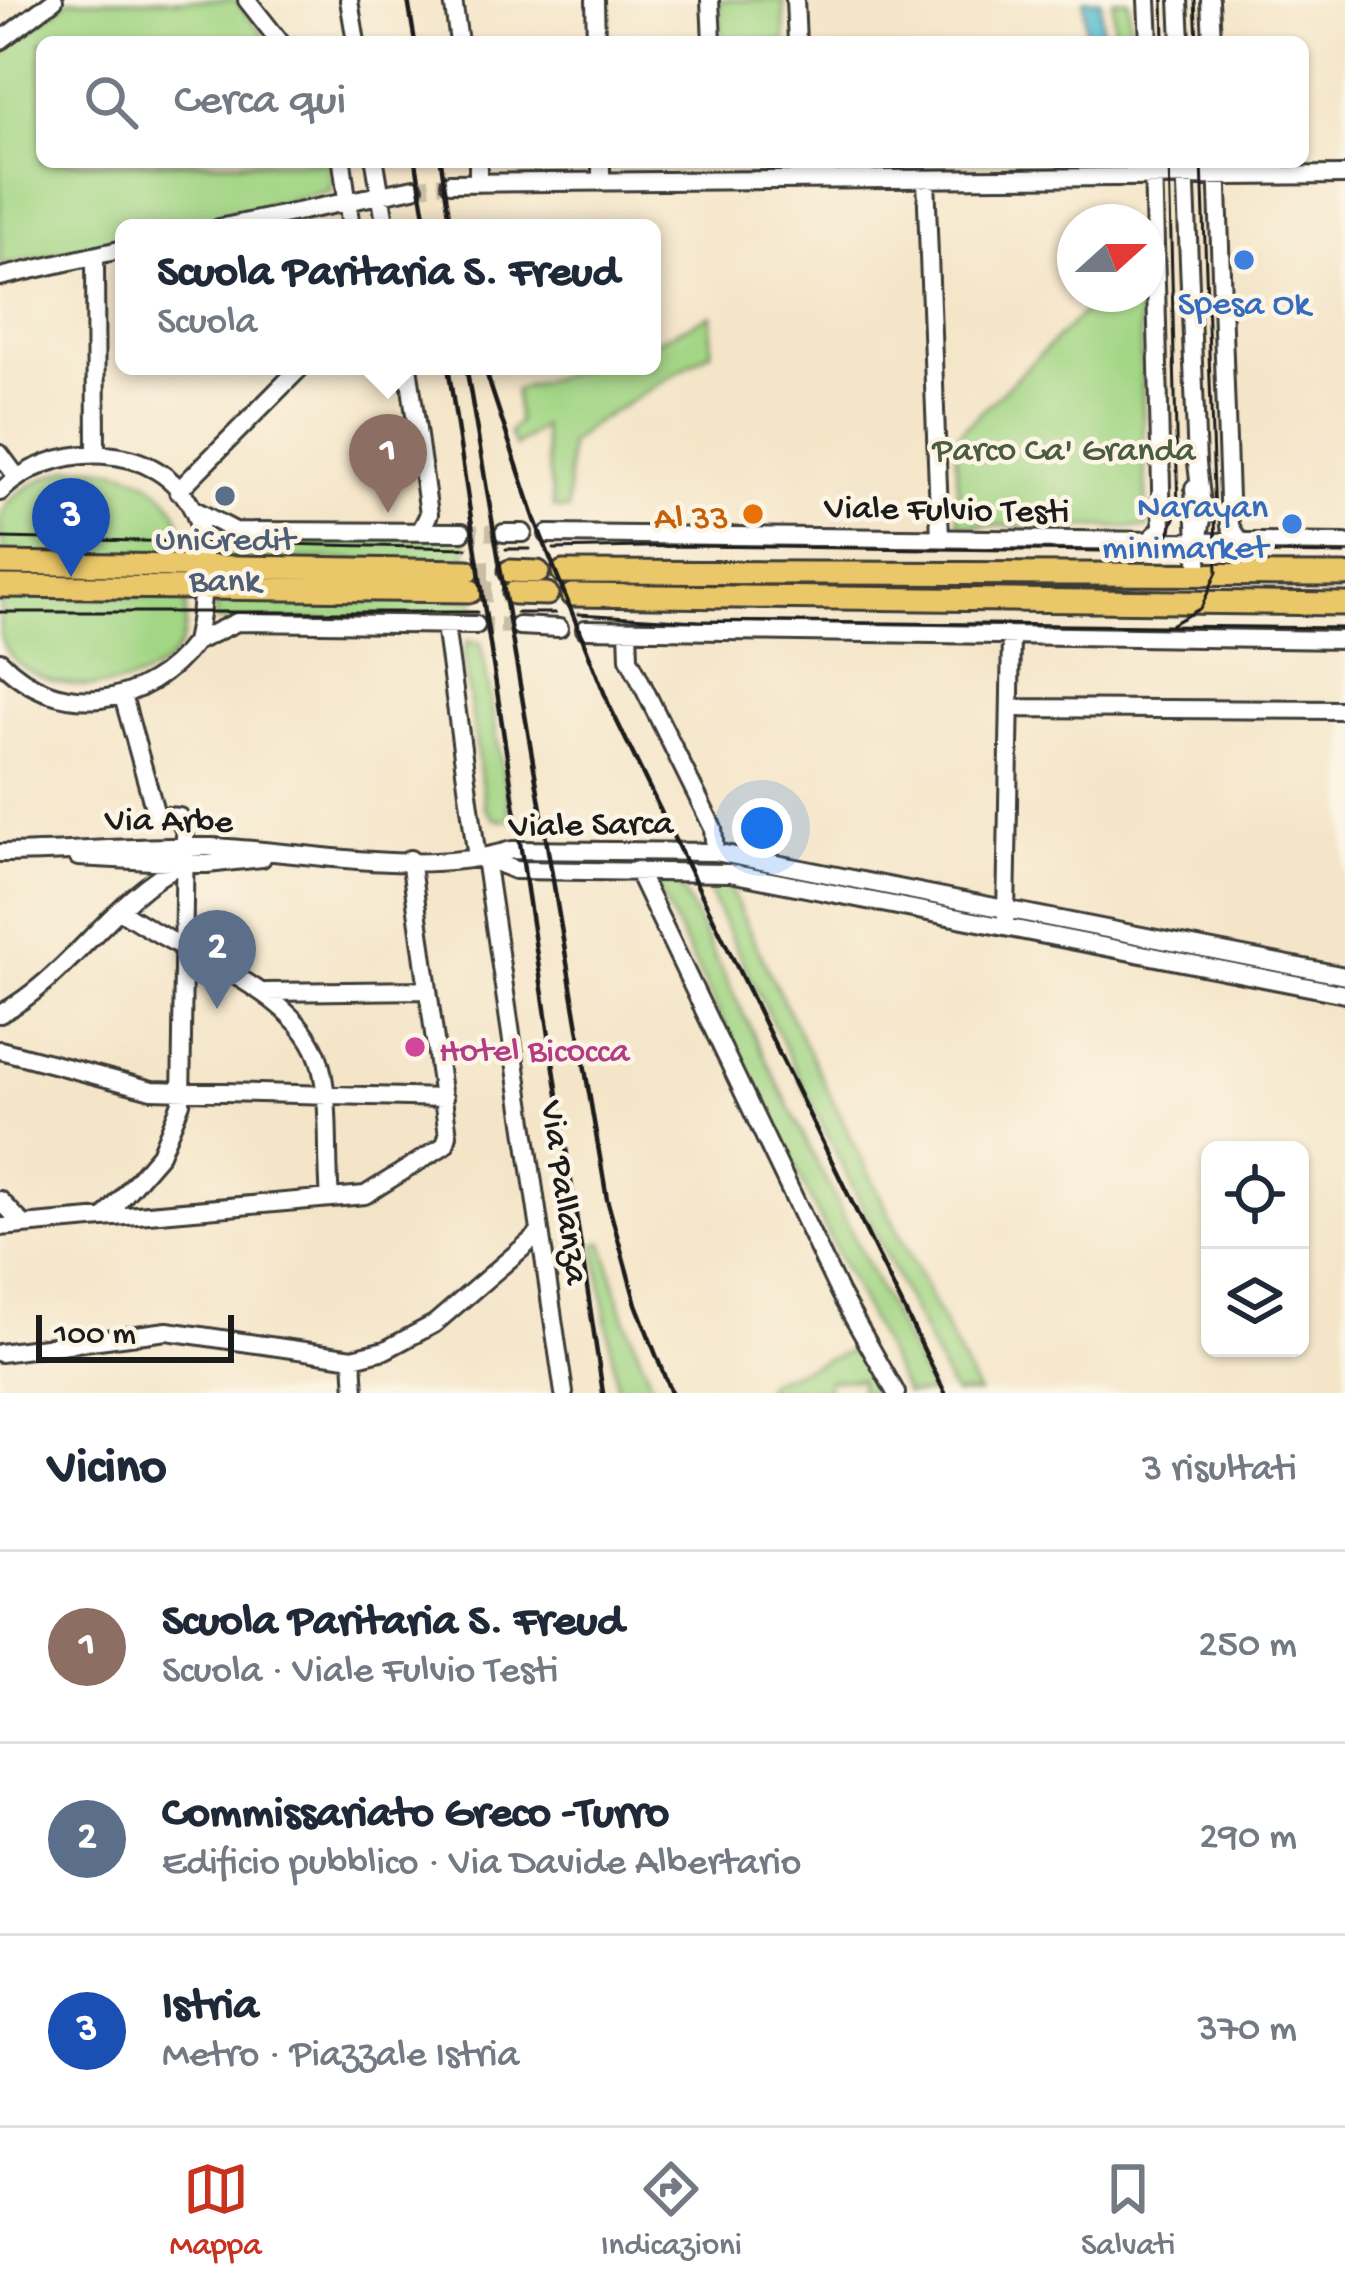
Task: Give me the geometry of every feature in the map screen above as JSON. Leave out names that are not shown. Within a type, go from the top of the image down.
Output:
[{"type":"main road","points":[[0,563],[200,577],[469,581]]},
{"type":"main road","points":[[538,572],[512,582],[547,594]]},
{"type":"main road","name":"Viale Fulvio Testi","points":[[563,572],[1345,575]]},
{"type":"main road","points":[[1199,574],[1199,603]]},
{"type":"main road","points":[[0,586],[200,577]]},
{"type":"main road","points":[[572,595],[1345,604]]},
{"type":"street","points":[[0,41],[54,0]]},
{"type":"street","points":[[247,0],[275,36]]},
{"type":"street","points":[[349,0],[355,36]]},
{"type":"street","points":[[453,0],[459,36]]},
{"type":"street","points":[[595,0],[596,36]]},
{"type":"street","points":[[710,0],[712,36]]},
{"type":"street","points":[[795,0],[797,36]]},
{"type":"street","points":[[1147,0],[1149,36]]},
{"type":"street","points":[[1179,0],[1180,36]]},
{"type":"street","points":[[1210,0],[1212,36]]},
{"type":"street","points":[[343,168],[350,219]]},
{"type":"street","points":[[376,168],[384,219]]},
{"type":"street","points":[[478,168],[478,183]]},
{"type":"street","points":[[601,168],[601,182]]},
{"type":"street","points":[[450,183],[601,182],[716,171],[926,179],[1217,169],[1345,176]]},
{"type":"street","points":[[1217,169],[1230,526],[1239,541]]},
{"type":"street","points":[[1149,541],[1162,528],[1154,170]]},
{"type":"street","points":[[1186,170],[1196,463],[1203,508],[1199,574]]},
{"type":"street","points":[[926,179],[940,538]]},
{"type":"street","points":[[259,219],[414,188]]},
{"type":"street","points":[[0,278],[115,251]]},
{"type":"street","points":[[95,256],[96,454]]},
{"type":"street","points":[[178,491],[293,375]]},
{"type":"street","points":[[409,375],[429,514],[420,532]]},
{"type":"street","points":[[0,454],[17,477]]},
{"type":"street","points":[[0,492],[17,477],[54,459],[96,454],[136,462],[178,491],[192,509],[235,531],[462,532]]},
{"type":"street","points":[[192,509],[200,577],[195,643]]},
{"type":"street","name":"Viale Fulvio Testi","points":[[548,534],[1345,543]]},
{"type":"street","points":[[2,666],[57,696],[91,700],[123,696],[164,676],[195,643],[237,622],[476,625]]},
{"type":"street","name":"Via Pallanza","points":[[445,625],[540,1232],[559,1390]]},
{"type":"street","points":[[519,626],[560,628]]},
{"type":"street","points":[[585,629],[1345,640]]},
{"type":"street","points":[[628,630],[629,658],[713,828],[715,852]]},
{"type":"street","points":[[1006,917],[1011,636]]},
{"type":"street","points":[[120,910],[156,815],[123,696]]},
{"type":"street","points":[[1011,708],[1345,710]]},
{"type":"street","points":[[108,1214],[160,1154],[182,1094],[184,855],[179,817],[156,815]]},
{"type":"street","name":"Viale Sarca","points":[[481,858],[512,850],[715,852],[1345,994]]},
{"type":"street","name":"Via Arbe","points":[[0,853],[481,858]]},
{"type":"street","points":[[0,1014],[75,960],[153,878],[184,855]]},
{"type":"street","name":"Viale Sarca","points":[[481,858],[515,870],[730,873],[1345,976]]},
{"type":"street","points":[[0,1226],[374,1193],[448,1140],[410,859]]},
{"type":"street","points":[[637,870],[840,1294],[896,1393]]},
{"type":"street","points":[[120,910],[183,951],[266,992],[309,1040],[322,1071],[330,1198]]},
{"type":"street","points":[[266,992],[428,990]]},
{"type":"street","points":[[0,1050],[182,1094],[444,1097]]},
{"type":"street","points":[[0,1199],[21,1222]]},
{"type":"street","points":[[0,1353],[166,1331],[353,1358],[385,1350],[434,1324],[540,1232]]},
{"type":"street","points":[[353,1358],[355,1393]]},
{"type":"green space","points":[[69,0],[235,0],[264,36],[36,36],[36,168],[330,168],[331,190],[211,219],[115,219],[115,242],[0,266],[0,52]]},
{"type":"green space","points":[[720,0],[783,0],[785,36],[722,36]]},
{"type":"green space","points":[[1113,0],[1129,0],[1131,36],[1115,36]]},
{"type":"green space","name":"Parco Ca' Granda","points":[[1084,312],[1140,312],[1147,528],[959,525],[955,437]]},
{"type":"green space","points":[[711,315],[711,352],[590,426],[569,445],[568,510],[554,508],[542,426],[515,447],[509,432],[518,422],[515,390],[563,375],[661,375],[661,339]]},
{"type":"green space","points":[[71,468],[116,470],[153,485],[177,515],[186,559],[4,555],[0,524],[9,503],[27,487]]},
{"type":"green space","points":[[218,532],[231,537],[465,538],[467,560],[217,559]]},
{"type":"green space","points":[[216,594],[474,599],[476,619],[216,621]]},
{"type":"green space","points":[[0,596],[186,597],[185,630],[172,657],[150,674],[122,683],[60,683],[33,673],[11,656],[0,634]]},
{"type":"green space","points":[[467,641],[481,643],[511,820],[494,819],[485,808],[464,658]]},
{"type":"green space","points":[[661,882],[679,884],[931,1393],[906,1393],[657,887]]},
{"type":"green space","points":[[727,883],[978,1393],[953,1393],[705,884]]},
{"type":"green space","points":[[603,1242],[624,1316],[655,1393],[618,1393],[595,1244]]},
{"type":"green space","points":[[858,1348],[880,1393],[861,1393],[860,1379],[828,1380],[828,1390],[762,1393],[770,1381]]},
{"type":"water","points":[[1084,0],[1101,0],[1103,36],[1086,36]]},
{"type":"tunnel","points":[[414,188],[450,183]]},
{"type":"tunnel","points":[[462,532],[504,533]]},
{"type":"tunnel","points":[[468,571],[510,571]]},
{"type":"tunnel","points":[[471,591],[514,593]]},
{"type":"tunnel","points":[[476,625],[519,626]]},
{"type":"tram line","points":[[1163,0],[1164,36]]},
{"type":"tram line","points":[[1195,0],[1197,36]]},
{"type":"tram line","points":[[1140,551],[1168,536],[1178,510],[1169,168]]},
{"type":"tram line","points":[[1172,624],[1201,608],[1217,572],[1202,168]]},
{"type":"tram line","points":[[0,538],[467,548]]},
{"type":"tram line","points":[[554,549],[688,546],[1345,554]]},
{"type":"tram line","points":[[506,549],[530,549]]},
{"type":"tram line","points":[[0,612],[477,612]]},
{"type":"tram line","points":[[516,613],[555,613]]},
{"type":"tram line","points":[[578,614],[698,621],[1345,628]]},
{"type":"railway","points":[[408,0],[414,36]]},
{"type":"railway","points":[[417,168],[426,219]]},
{"type":"railway","points":[[442,168],[450,219]]},
{"type":"railway","points":[[449,375],[603,1393]]},
{"type":"railway","points":[[468,375],[607,1199],[636,1304],[671,1393]]},
{"type":"railway","points":[[487,375],[535,520],[609,705],[945,1393]]},
{"type":"place","name":"Spesa Ok","points":[[1244,260]]},
{"type":"place","name":"UniCredit Bank","points":[[225,496]]},
{"type":"place","name":"Scuola Paritaria S. Freud","points":[[388,513]]},
{"type":"place","name":"Al 33","points":[[753,514]]},
{"type":"place","name":"Narayan minimarket","points":[[1292,524]]},
{"type":"place","name":"Istria","points":[[71,577]]},
{"type":"place","name":"Commissariato Greco -Turro","points":[[217,1009]]},
{"type":"place","name":"Hotel Bicocca","points":[[415,1047]]}]
